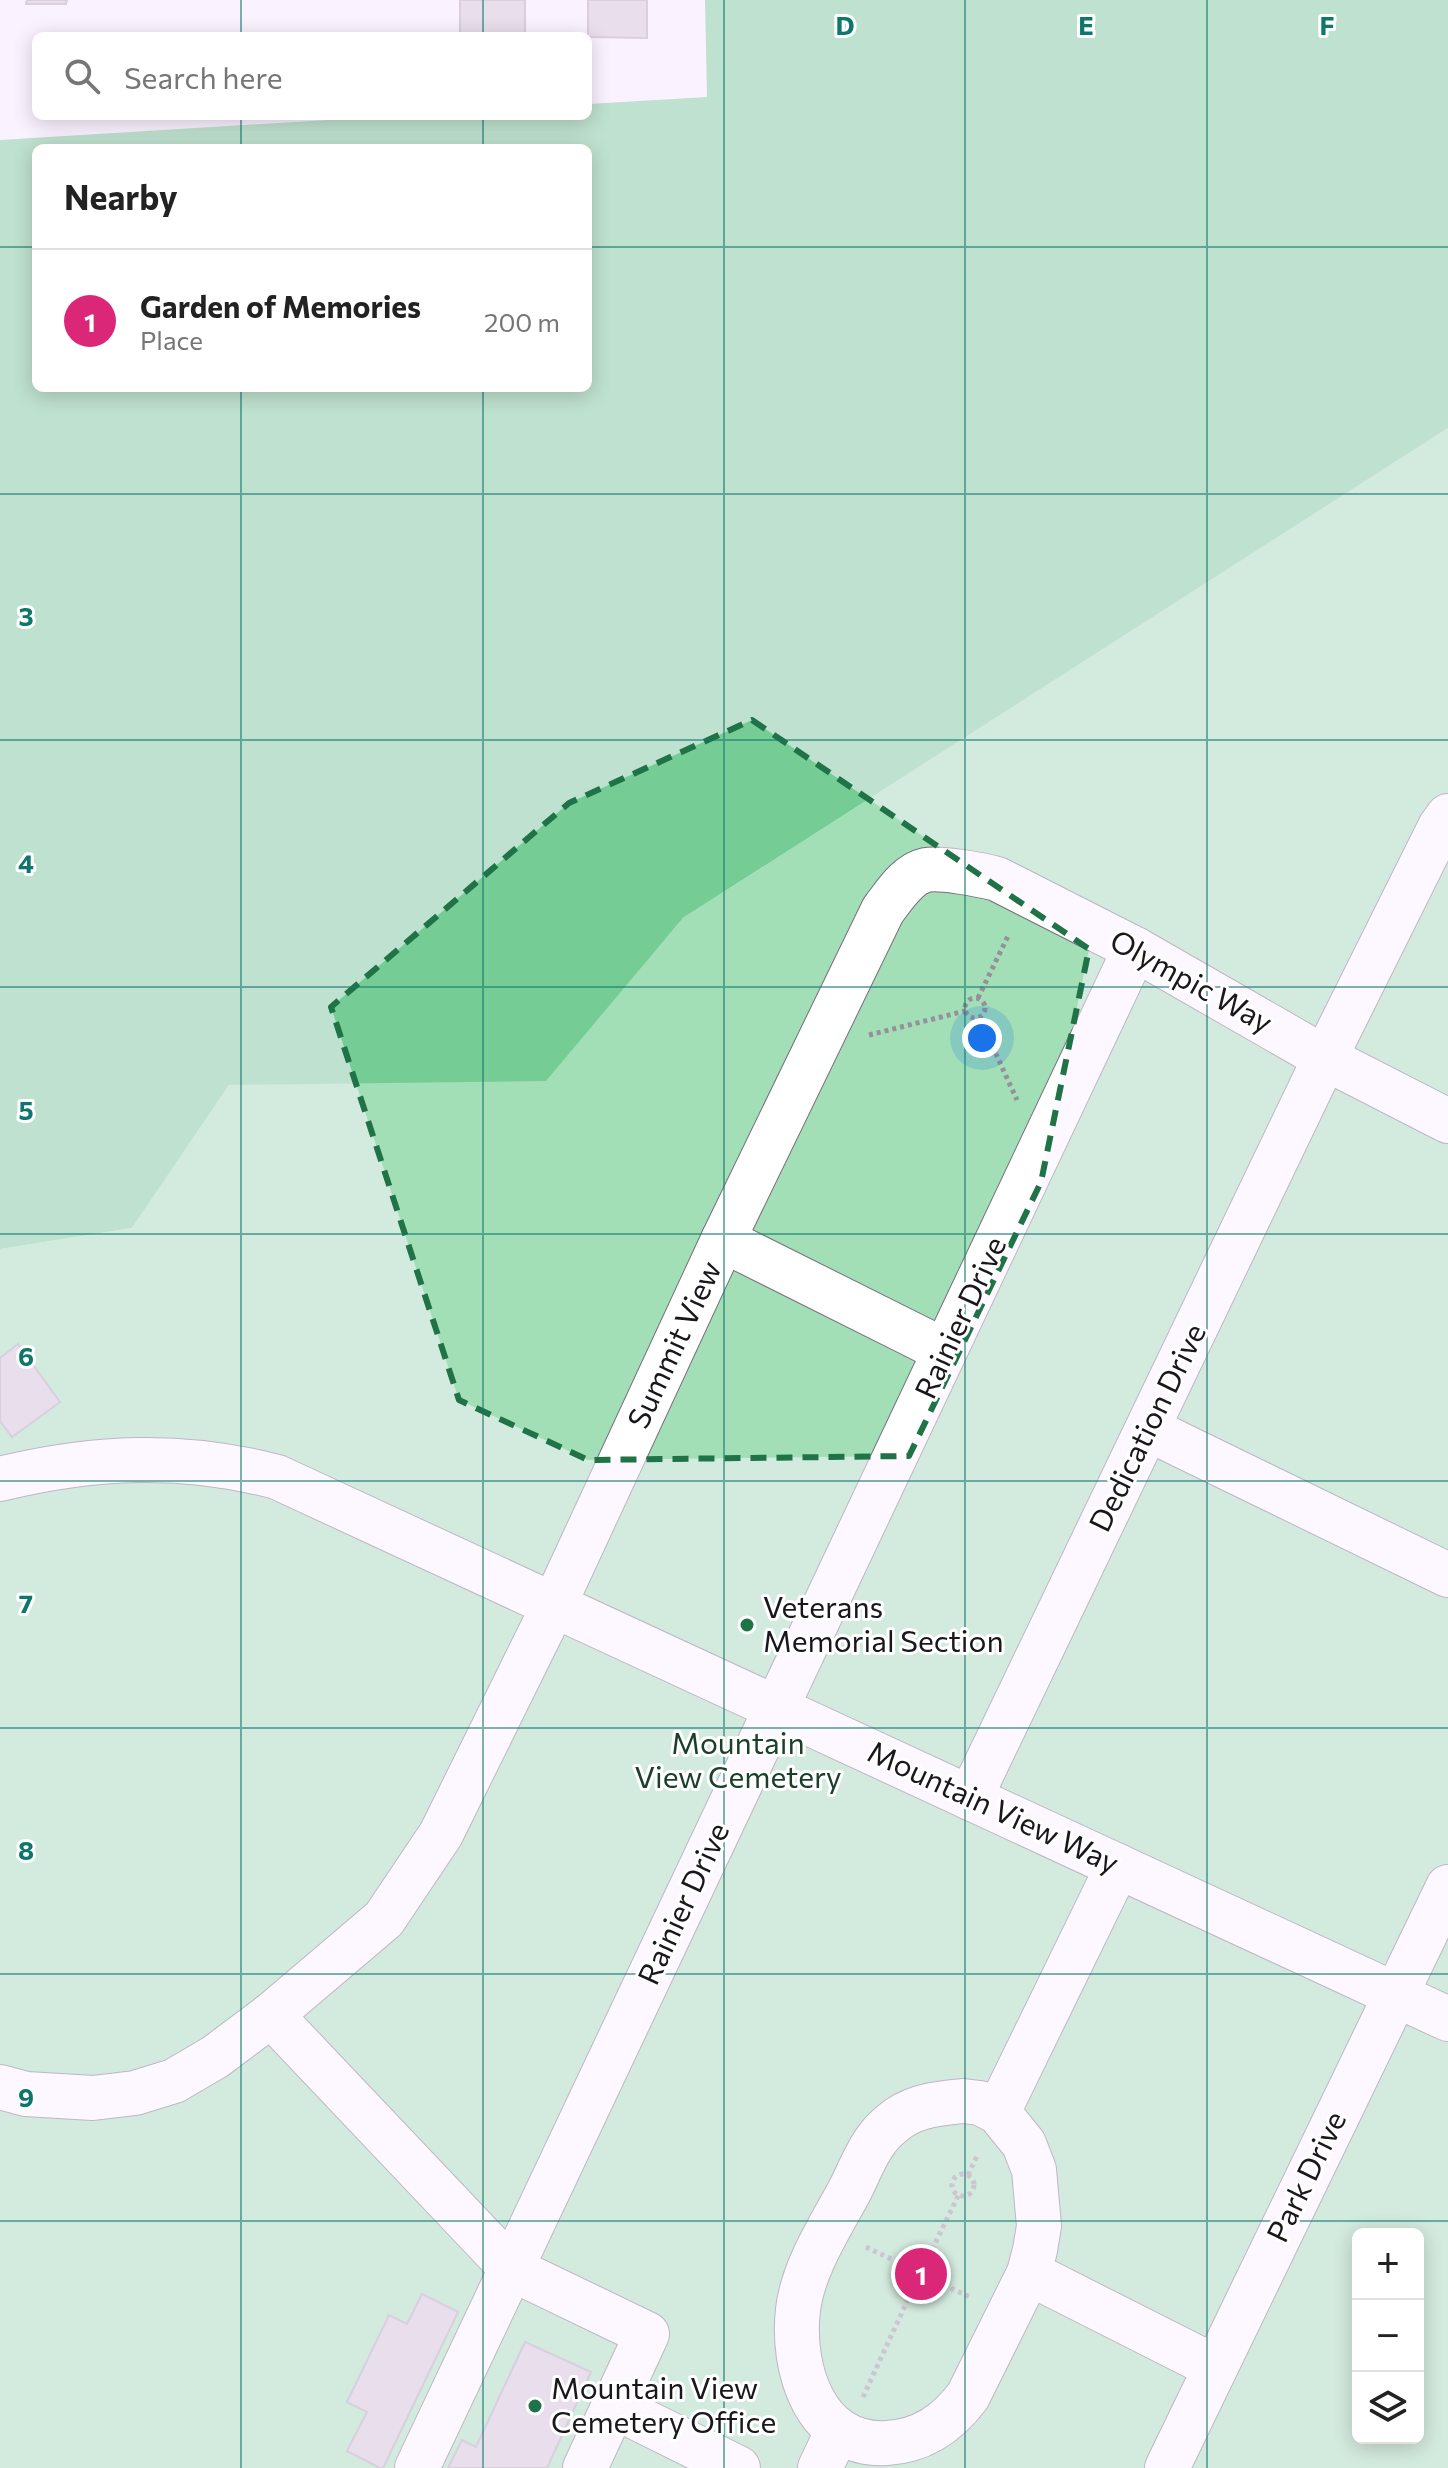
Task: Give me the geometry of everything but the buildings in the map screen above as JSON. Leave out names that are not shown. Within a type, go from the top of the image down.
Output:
[{"type":"lane","name":"Dedication Drive","points":[[970,1798],[1325,1058],[1448,816]]},
{"type":"lane","name":"Olympic Way","points":[[925,870],[972,873],[997,879],[1135,949],[1325,1058],[1448,1121]]},
{"type":"lane","name":"Summit View","points":[[0,2087],[26,2094],[93,2098],[135,2093],[174,2081],[215,2057],[271,2015],[384,1919],[441,1834],[554,1605],[723,1240],[883,910],[904,884],[925,870]]},
{"type":"lane","name":"Rainier Drive","points":[[417,2468],[1135,949]]},
{"type":"lane","points":[[723,1240],[945,1351]]},
{"type":"lane","points":[[1148,1429],[1448,1575]]},
{"type":"lane","name":"Mountain View Way","points":[[0,1479],[76,1465],[139,1460],[195,1461],[236,1466],[277,1477],[1448,2019]]},
{"type":"lane","points":[[998,2112],[1118,1866]]},
{"type":"lane","name":"Park Drive","points":[[1167,2468],[1448,1887]]},
{"type":"lane","points":[[271,2015],[512,2269],[647,2334],[585,2468]]},
{"type":"lane","points":[[963,2101],[980,2103],[998,2112],[1024,2144],[1034,2170],[1039,2226],[1029,2273],[968,2396],[943,2424],[922,2436],[899,2442],[835,2444],[801,2374],[797,2349],[798,2310],[805,2277],[877,2137],[900,2118],[922,2107],[963,2101]]},
{"type":"lane","points":[[1029,2273],[1215,2367]]},
{"type":"lane","points":[[615,2407],[738,2468]]},
{"type":"path","points":[[978,998],[1029,895]]},
{"type":"path","points":[[972,998],[978,998],[985,1005],[979,1017],[972,1018],[965,1011],[967,1001],[972,998]]},
{"type":"path","points":[[816,1048],[965,1011]]},
{"type":"path","points":[[979,1017],[1040,1150]]},
{"type":"path","points":[[959,2174],[969,2176],[974,2182],[973,2189],[966,2195],[959,2194],[954,2190],[954,2179],[959,2174]]},
{"type":"path","points":[[925,2264],[959,2194]]},
{"type":"path","points":[[830,2230],[912,2269]]},
{"type":"path","points":[[916,2264],[925,2264],[930,2269],[930,2276],[923,2283],[916,2282],[911,2275],[912,2269],[916,2264]]},
{"type":"path","points":[[835,2444],[916,2282]]},
{"type":"highlighted area","points":[[752,720],[1089,949],[1041,1182],[909,1456],[588,1460],[459,1400],[331,1007],[569,803]]},
{"type":"green space","points":[[705,0],[1448,0],[1448,428],[683,918],[546,1081],[229,1085],[132,1228],[0,1249],[0,140],[328,120],[592,120],[592,104],[707,97]]},
{"type":"green space","name":"Mountain View Cemetery","points":[[1448,428],[1448,2468],[0,2468],[0,1249],[132,1228],[229,1085],[546,1080],[683,918]]},
{"type":"place","name":"Veterans Memorial Section","points":[[747,1625]]},
{"type":"place","name":"Garden of Memories","points":[[921,2274]]},
{"type":"place","name":"Mountain View Cemetery Office","points":[[535,2406]]}]
